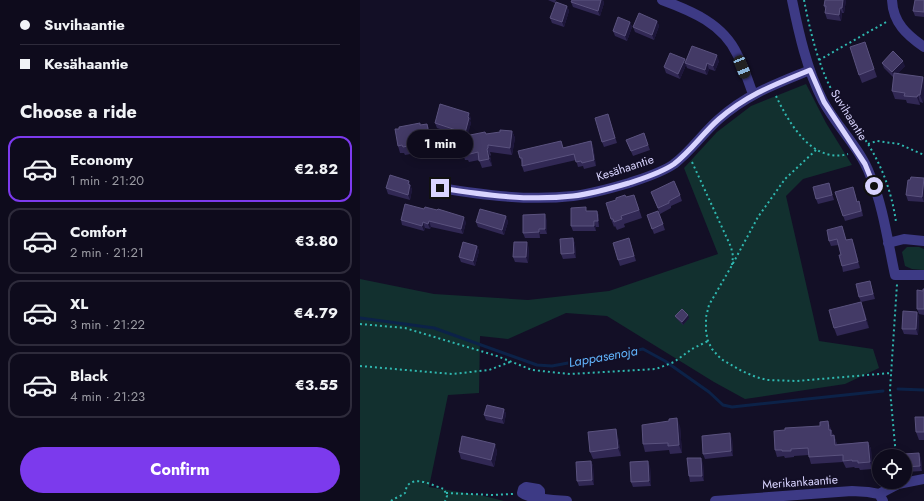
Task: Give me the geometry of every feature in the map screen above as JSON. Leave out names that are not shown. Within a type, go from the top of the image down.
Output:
[{"type":"street","points":[[662,0],[694,13],[710,22],[727,38],[737,53],[754,94]]},
{"type":"street","name":"Suvihaantie","points":[[792,0],[797,28],[810,70],[824,102],[861,158],[870,175],[895,275],[924,275]]},
{"type":"street","points":[[892,0],[895,17],[907,35],[924,48]]},
{"type":"street","name":"Kesähaantie","points":[[440,188],[513,198],[574,196],[648,177],[673,165],[719,119],[754,94],[810,70]]},
{"type":"street","points":[[888,243],[904,239],[924,240]]},
{"type":"street","points":[[881,498],[898,484],[924,479]]},
{"type":"street","name":"Merikankaantie","points":[[715,501],[852,491],[868,492],[881,498]]},
{"type":"street","points":[[522,493],[540,498],[567,501]]},
{"type":"path","points":[[819,60],[895,17]]},
{"type":"path","points":[[816,150],[785,180],[758,217],[709,304],[706,317],[708,341],[712,349],[721,359],[742,372],[767,380],[797,381],[891,373],[890,390],[895,449]]},
{"type":"path","points":[[687,152],[731,247],[733,256],[731,267]]},
{"type":"path","points":[[360,324],[405,328],[532,370],[570,374],[656,369],[669,365],[692,349],[708,341]]},
{"type":"path","points":[[360,366],[452,374],[489,370],[511,362]]},
{"type":"path","points":[[391,501],[404,493],[407,486],[413,482],[419,481],[444,489],[446,493],[445,501]]},
{"type":"path","points":[[446,493],[493,495],[522,493]]},
{"type":"path","points":[[394,498],[397,501]]},
{"type":"green space","points":[[806,84],[826,123],[852,165],[803,179],[786,196],[819,341],[873,349],[879,368],[845,384],[745,399],[714,382],[607,316],[566,313],[508,339],[480,336],[479,393],[448,395],[429,487],[484,496],[504,501],[360,501],[360,279],[434,294],[528,300],[609,291],[718,254],[684,168],[717,132],[751,106]]},
{"type":"green space","points":[[907,247],[919,247],[924,249],[924,270],[912,269],[905,266],[902,252]]},
{"type":"building","points":[[572,0],[601,0],[598,11],[571,2]]},
{"type":"building","points":[[825,0],[843,0],[839,15],[825,13]]},
{"type":"building","points":[[915,0],[924,0],[924,12],[913,11]]},
{"type":"building","points":[[556,2],[567,6],[562,22],[550,18]]},
{"type":"building","points":[[639,13],[657,21],[652,35],[633,27]]},
{"type":"building","points":[[618,17],[630,22],[625,36],[613,31]]},
{"type":"building","points":[[865,42],[874,69],[859,75],[850,47]]},
{"type":"building","points":[[692,46],[717,55],[713,66],[707,63],[705,70],[685,63]]},
{"type":"building","points":[[893,51],[903,61],[892,72],[882,63]]},
{"type":"building","points":[[670,53],[685,59],[678,74],[664,67]]},
{"type":"building","points":[[894,73],[923,77],[920,95],[917,97],[904,96],[905,93],[892,91]]},
{"type":"building","points":[[440,104],[469,113],[465,133],[435,123]]},
{"type":"building","points":[[608,114],[615,138],[602,142],[595,118]]},
{"type":"building","points":[[420,123],[420,125],[427,124],[430,140],[403,147],[402,145],[398,146],[395,129]]},
{"type":"building","points":[[500,130],[512,131],[510,148],[488,145],[487,149],[489,159],[479,161],[478,152],[466,155],[466,153],[463,153],[460,137],[485,132],[486,134],[500,132]]},
{"type":"building","points":[[644,133],[648,145],[631,151],[626,140]]},
{"type":"building","points":[[561,141],[563,148],[591,141],[594,160],[582,163],[581,161],[576,162],[574,154],[522,166],[522,158],[520,158],[518,151]]},
{"type":"building","points":[[390,175],[409,181],[408,184],[410,185],[408,195],[386,188]]},
{"type":"building","points":[[911,177],[924,178],[922,197],[906,195],[908,180],[910,180]]},
{"type":"building","points":[[674,181],[680,195],[669,201],[669,203],[658,208],[651,192]]},
{"type":"building","points":[[829,183],[832,195],[816,199],[813,187]]},
{"type":"building","points":[[853,187],[857,202],[859,201],[861,211],[843,216],[835,192]]},
{"type":"building","points":[[625,195],[626,197],[634,195],[639,210],[621,216],[622,219],[614,222],[613,219],[611,219],[606,203]]},
{"type":"building","points":[[405,204],[424,209],[425,207],[438,209],[464,217],[461,229],[429,221],[428,224],[423,222],[422,226],[401,220]]},
{"type":"building","points":[[586,207],[586,211],[597,211],[598,221],[594,221],[594,226],[571,226],[571,208]]},
{"type":"building","points":[[480,209],[506,216],[502,230],[476,222]]},
{"type":"building","points":[[658,211],[663,224],[652,229],[647,215]]},
{"type":"building","points":[[545,214],[545,229],[539,229],[539,232],[523,233],[523,215]]},
{"type":"building","points":[[842,226],[846,240],[852,239],[858,262],[842,266],[837,239],[829,241],[827,230]]},
{"type":"building","points":[[573,238],[574,253],[561,254],[560,239]]},
{"type":"building","points":[[629,238],[634,256],[618,260],[613,243]]},
{"type":"building","points":[[463,242],[477,246],[473,261],[459,257]]},
{"type":"building","points":[[514,242],[527,242],[526,257],[513,257]]},
{"type":"building","points":[[870,281],[873,294],[859,297],[856,284]]},
{"type":"building","points":[[923,289],[924,309],[917,309],[917,290],[923,291]]},
{"type":"building","points":[[861,302],[866,320],[834,328],[829,310]]},
{"type":"building","points":[[682,309],[688,315],[682,322],[675,316]]},
{"type":"building","points":[[903,311],[917,312],[916,329],[902,329]]},
{"type":"building","points":[[487,405],[504,409],[502,419],[484,415]]},
{"type":"building","points":[[915,417],[924,417],[924,432],[916,432]]},
{"type":"building","points":[[677,418],[679,445],[668,446],[668,443],[643,444],[642,425],[669,421],[669,419]]},
{"type":"building","points":[[828,421],[831,436],[834,435],[835,445],[868,442],[870,462],[858,463],[858,461],[852,460],[843,461],[843,455],[809,457],[808,448],[791,449],[791,451],[775,450],[774,431],[785,430],[785,428],[820,426],[820,422]]},
{"type":"building","points":[[616,429],[618,448],[590,452],[588,432]]},
{"type":"building","points":[[730,433],[731,451],[703,454],[702,436]]},
{"type":"building","points":[[462,436],[495,444],[491,460],[459,452]]},
{"type":"building","points":[[912,453],[919,453],[920,466],[912,467]]},
{"type":"building","points":[[687,458],[701,458],[702,476],[689,476]]},
{"type":"building","points":[[591,461],[592,480],[577,481],[576,462]]},
{"type":"building","points":[[648,461],[649,481],[631,482],[630,462]]},
{"type":"waterway","name":"Lappasenoja","points":[[360,318],[434,328],[537,365],[552,366],[643,349],[665,361],[709,392],[723,405],[732,407],[883,391]]},
{"type":"waterway","name":"Lappasenoja","points":[[898,389],[924,390]]},
{"type":"route","points":[[440,188],[513,198],[574,196],[648,177],[673,165],[719,119],[754,94],[810,70],[824,102],[865,164],[874,186]]}]
